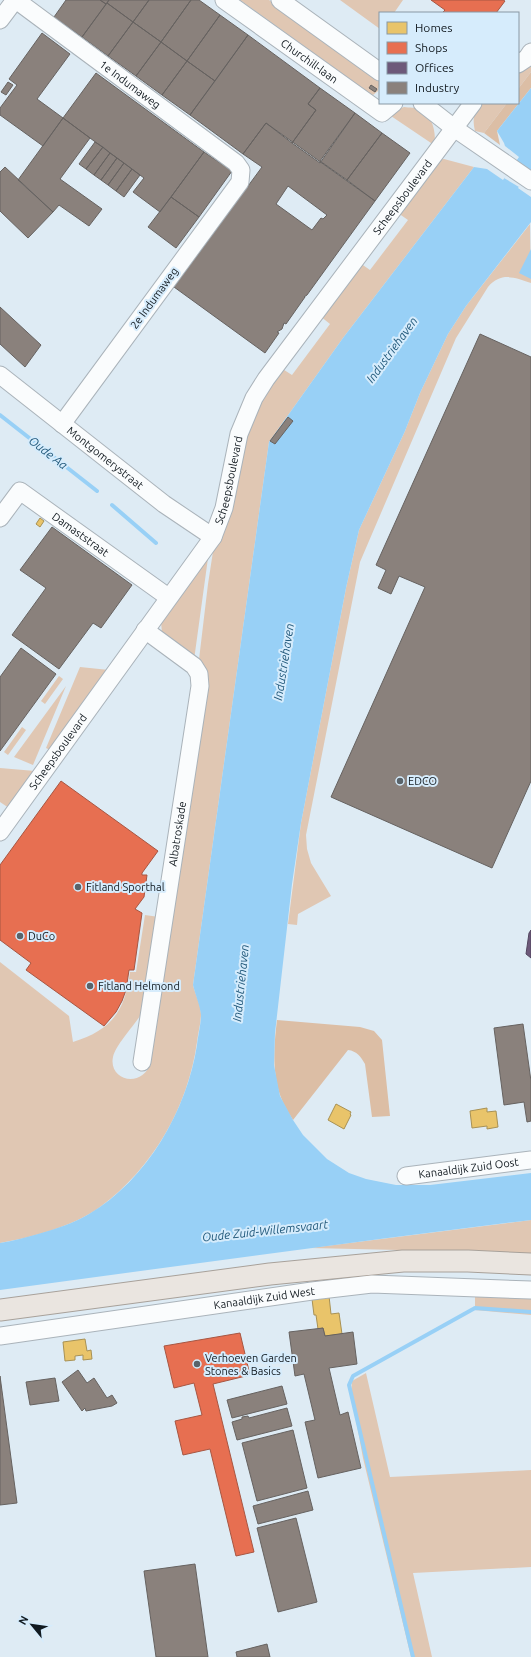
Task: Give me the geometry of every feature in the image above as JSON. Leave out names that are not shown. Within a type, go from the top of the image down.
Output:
[{"type":"main road","name":"Kanaaldijk Zuid West","points":[[0,1310],[270,1274],[403,1261],[468,1261],[531,1264]]},
{"type":"main road","name":"Kanaaldijk Zuid West","points":[[0,1322],[222,1292],[270,1274]]},
{"type":"street","points":[[0,20],[16,0]]},
{"type":"street","name":"1e Indumaweg","points":[[16,0],[236,163],[241,170]]},
{"type":"street","name":"Churchill-laan","points":[[224,0],[382,113],[393,104]]},
{"type":"street","points":[[280,0],[379,71]]},
{"type":"street","points":[[519,63],[527,58],[531,52]]},
{"type":"street","points":[[423,104],[454,128],[529,179]]},
{"type":"street","name":"Scheepsboulevard","points":[[2,823],[213,537],[224,508],[239,434],[254,398],[266,379],[472,104]]},
{"type":"street","name":"2e Indumaweg","points":[[62,424],[240,182],[241,170]]},
{"type":"street","name":"Montgomerystraat","points":[[0,375],[164,504],[213,537]]},
{"type":"street","name":"Damaststraat","points":[[0,518],[20,491],[168,597]]},
{"type":"street","name":"Albatroskade","points":[[142,1062],[200,686],[199,674],[194,666],[145,630]]},
{"type":"street","name":"Kanaaldijk Zuid Oost","points":[[406,1176],[531,1160]]},
{"type":"street","name":"Kanaaldijk Zuid West","points":[[0,1336],[312,1291],[372,1284],[531,1290]]},
{"type":"shaded area","points":[[240,0],[269,0],[379,80],[378,91],[373,95]]},
{"type":"shaded area","points":[[340,0],[403,0],[395,12],[379,12],[379,28]]},
{"type":"shaded area","points":[[531,61],[531,72],[519,88],[519,70]]},
{"type":"shaded area","points":[[531,72],[531,88],[519,103],[519,88]]},
{"type":"shaded area","points":[[480,104],[506,104],[484,133],[475,131],[475,113]]},
{"type":"shaded area","points":[[506,104],[518,104],[497,131],[500,145],[484,133]]},
{"type":"shaded area","points":[[404,107],[418,108],[428,115],[433,125],[435,135],[434,145],[391,116],[392,112]]},
{"type":"shaded area","points":[[444,159],[474,167],[343,338],[269,442],[193,985],[200,1007],[201,1021],[186,1090],[165,1134],[152,1155],[119,1191],[100,1207],[65,1226],[26,1238],[0,1243],[0,962],[69,1016],[73,1042],[97,1032],[114,1018],[120,1009],[124,998],[130,972],[136,972],[145,915],[159,917],[143,1011],[118,1046],[113,1057],[113,1065],[116,1071],[120,1076],[127,1079],[134,1079],[147,1071],[151,1062],[208,584],[214,545],[251,419],[281,368],[292,375],[330,324],[320,316],[360,263],[370,270],[408,220],[398,213],[438,160]]},
{"type":"shaded area","points":[[530,224],[531,283],[508,277],[498,279],[493,282],[488,287],[456,338],[360,562],[306,835],[307,849],[311,863],[331,896],[298,914],[297,925],[288,924],[301,823],[346,588],[359,530],[448,334],[466,306]]},
{"type":"shaded area","points":[[208,558],[194,660],[162,633],[161,622]]},
{"type":"shaded area","points":[[80,667],[109,670],[50,750],[46,748]]},
{"type":"shaded area","points":[[59,676],[63,679],[45,704],[41,701]]},
{"type":"shaded area","points":[[66,686],[33,765],[14,757]]},
{"type":"shaded area","points":[[22,727],[26,730],[8,755],[4,752]]},
{"type":"shaded area","points":[[0,768],[35,771],[9,808],[0,802]]},
{"type":"shaded area","points":[[277,1020],[360,1027],[374,1031],[382,1040],[390,1116],[372,1117],[365,1064],[356,1053],[348,1050],[293,1120],[281,1098],[277,1086],[275,1048]]},
{"type":"shaded area","points":[[531,1220],[531,1254],[310,1248]]},
{"type":"shaded area","points":[[475,1295],[531,1297],[531,1315],[475,1310]]},
{"type":"shaded area","points":[[366,1373],[390,1477],[531,1470],[531,1567],[413,1573],[432,1657],[411,1657],[363,1458],[351,1393],[352,1381]]},
{"type":"water","points":[[531,88],[531,170],[518,188],[531,197],[531,222],[466,306],[448,334],[359,530],[346,588],[301,823],[292,884],[275,1033],[274,1065],[280,1096],[303,1135],[327,1159],[349,1173],[366,1179],[396,1185],[430,1185],[531,1173],[531,1220],[332,1245],[0,1290],[0,1243],[65,1226],[89,1214],[110,1200],[146,1163],[161,1141],[174,1118],[192,1070],[201,1022],[200,1007],[193,985],[269,442],[343,338],[474,167],[487,169],[503,180],[519,157],[505,146],[497,131]]},
{"type":"water","points":[[531,249],[531,279],[519,273]]},
{"type":"pier","points":[[516,162],[530,172],[519,187],[504,178]]},
{"type":"building: Homes","points":[[40,518],[44,521],[40,527],[36,524]]},
{"type":"building: Homes","points":[[336,1104],[351,1112],[344,1129],[328,1120]]},
{"type":"building: Homes","points":[[487,1108],[487,1112],[496,1111],[498,1127],[487,1129],[487,1126],[472,1128],[470,1111]]},
{"type":"building: Homes","points":[[329,1296],[331,1314],[339,1313],[342,1334],[325,1336],[323,1328],[318,1329],[312,1299]]},
{"type":"building: Homes","points":[[85,1339],[87,1351],[91,1350],[92,1359],[83,1360],[83,1355],[75,1356],[75,1360],[65,1361],[63,1342]]},
{"type":"building: Shops","points":[[431,0],[505,1],[497,12],[443,12],[445,10]]},
{"type":"building: Shops","points":[[61,781],[158,851],[142,873],[142,875],[147,875],[144,897],[135,909],[142,913],[134,970],[129,970],[126,990],[122,1001],[116,1012],[104,1026],[26,970],[31,963],[0,940],[0,865]]},
{"type":"building: Shops","points":[[240,1333],[250,1375],[213,1384],[254,1552],[236,1556],[210,1449],[183,1455],[175,1421],[202,1415],[194,1383],[174,1388],[164,1346]]},
{"type":"building: Offices","points":[[531,930],[531,958],[526,954],[529,933]]},
{"type":"building: Industry","points":[[66,0],[100,0],[106,4],[82,37],[54,17]]},
{"type":"building: Industry","points":[[100,0],[109,0],[106,4]]},
{"type":"building: Industry","points":[[109,0],[149,0],[133,22],[107,3]]},
{"type":"building: Industry","points":[[149,0],[191,0],[161,42],[133,22]]},
{"type":"building: Industry","points":[[191,0],[199,0],[220,15],[187,61],[161,42]]},
{"type":"building: Industry","points":[[107,3],[133,22],[108,56],[82,37]]},
{"type":"building: Industry","points":[[220,15],[248,35],[215,81],[187,61]]},
{"type":"building: Industry","points":[[133,22],[161,42],[136,76],[108,56]]},
{"type":"building: Industry","points":[[42,33],[70,54],[37,99],[63,118],[43,146],[0,115],[0,108],[17,85],[9,79]]},
{"type":"building: Industry","points":[[248,35],[320,88],[308,104],[316,110],[292,143],[266,123],[243,154],[190,115]]},
{"type":"building: Industry","points":[[161,42],[187,61],[162,95],[136,76]]},
{"type":"building: Industry","points":[[187,61],[215,81],[190,115],[162,95]]},
{"type":"building: Industry","points":[[96,73],[204,152],[160,212],[133,192],[144,178],[63,118]]},
{"type":"building: Industry","points":[[8,82],[13,85],[6,95],[1,92]]},
{"type":"building: Industry","points":[[371,85],[377,89],[375,92],[369,88]]},
{"type":"building: Industry","points":[[320,88],[355,113],[320,163],[292,143],[316,110],[308,104]]},
{"type":"building: Industry","points":[[355,113],[382,133],[347,180],[320,161]]},
{"type":"building: Industry","points":[[63,118],[90,138],[60,179],[102,209],[89,226],[59,205],[53,212],[18,180]]},
{"type":"building: Industry","points":[[266,123],[375,201],[307,295],[304,297],[286,324],[284,323],[282,329],[277,332],[279,333],[265,353],[174,287],[262,167],[243,154]],"holes":[[[288,186],[327,215],[323,219],[321,218],[312,230],[276,204]]]},
{"type":"building: Industry","points":[[382,133],[410,153],[375,201],[347,180]]},
{"type":"building: Industry","points":[[95,142],[103,147],[86,169],[79,164]]},
{"type":"building: Industry","points":[[103,147],[110,153],[94,175],[86,169]]},
{"type":"building: Industry","points":[[204,152],[232,171],[199,217],[171,197]]},
{"type":"building: Industry","points":[[110,153],[117,158],[101,180],[94,175]]},
{"type":"building: Industry","points":[[117,158],[124,163],[108,185],[101,180]]},
{"type":"building: Industry","points":[[124,163],[132,169],[116,191],[108,185]]},
{"type":"building: Industry","points":[[5,167],[53,212],[28,238],[0,211],[0,172]]},
{"type":"building: Industry","points":[[132,169],[140,175],[124,197],[116,191]]},
{"type":"building: Industry","points":[[171,197],[199,217],[176,248],[148,227]]},
{"type":"building: Industry","points":[[0,307],[41,345],[25,367],[0,344]]},
{"type":"building: Industry","points":[[480,334],[531,357],[531,781],[492,868],[331,797],[425,587],[399,576],[391,594],[378,588],[386,570],[376,565]]},
{"type":"building: Industry","points":[[288,417],[293,421],[275,444],[270,441]]},
{"type":"building: Industry","points":[[52,527],[132,585],[101,628],[93,623],[59,669],[12,635],[46,588],[20,570]]},
{"type":"building: Industry","points":[[21,648],[56,674],[0,751],[0,677]]},
{"type":"building: Industry","points":[[523,1024],[531,1081],[531,1121],[527,1122],[524,1102],[504,1105],[494,1028]]},
{"type":"building: Industry","points":[[323,1328],[325,1336],[353,1332],[357,1364],[329,1368],[340,1415],[348,1412],[361,1468],[318,1478],[305,1422],[315,1420],[304,1374],[295,1376],[289,1332]]},
{"type":"building: Industry","points":[[78,1370],[87,1383],[94,1378],[107,1398],[112,1395],[117,1403],[112,1406],[86,1411],[85,1408],[82,1411],[62,1382]]},
{"type":"building: Industry","points":[[0,1376],[17,1503],[0,1505]]},
{"type":"building: Industry","points":[[55,1378],[59,1401],[30,1405],[26,1382]]},
{"type":"building: Industry","points":[[282,1386],[287,1404],[232,1418],[227,1400]]},
{"type":"building: Industry","points":[[287,1408],[292,1426],[237,1440],[232,1422],[242,1419],[242,1417],[248,1416],[249,1418]]},
{"type":"building: Industry","points":[[293,1430],[307,1488],[257,1501],[242,1443]]},
{"type":"building: Industry","points":[[308,1491],[313,1510],[258,1524],[253,1506]]},
{"type":"building: Industry","points":[[296,1518],[317,1602],[278,1612],[257,1528]]},
{"type":"building: Industry","points":[[195,1564],[208,1657],[156,1657],[144,1571]]},
{"type":"building: Industry","points":[[267,1644],[270,1657],[237,1657],[236,1652]]},
{"type":"waterway","name":"Oude Aa","points":[[0,415],[97,491]]},
{"type":"waterway","name":"Oude Aa","points":[[112,505],[156,543]]},
{"type":"waterway","points":[[413,1657],[349,1385],[353,1376],[475,1308],[531,1312]]},
{"type":"place","name":"EDCO","points":[[400,781]]},
{"type":"place","name":"Fitland Sporthal","points":[[78,887]]},
{"type":"place","name":"DuCo","points":[[20,936]]},
{"type":"place","name":"Fitland Helmond","points":[[90,986]]},
{"type":"place","name":"Verhoeven Garden Stones & Basics","points":[[197,1364]]},
{"type":"water label","name":"Industriehaven","points":[[392,350]]},
{"type":"water label","name":"Industriehaven","points":[[284,662]]},
{"type":"water label","name":"Industriehaven","points":[[241,983]]},
{"type":"water label","name":"Oude Zuid-Willemsvaart","points":[[265,1231]]}]
